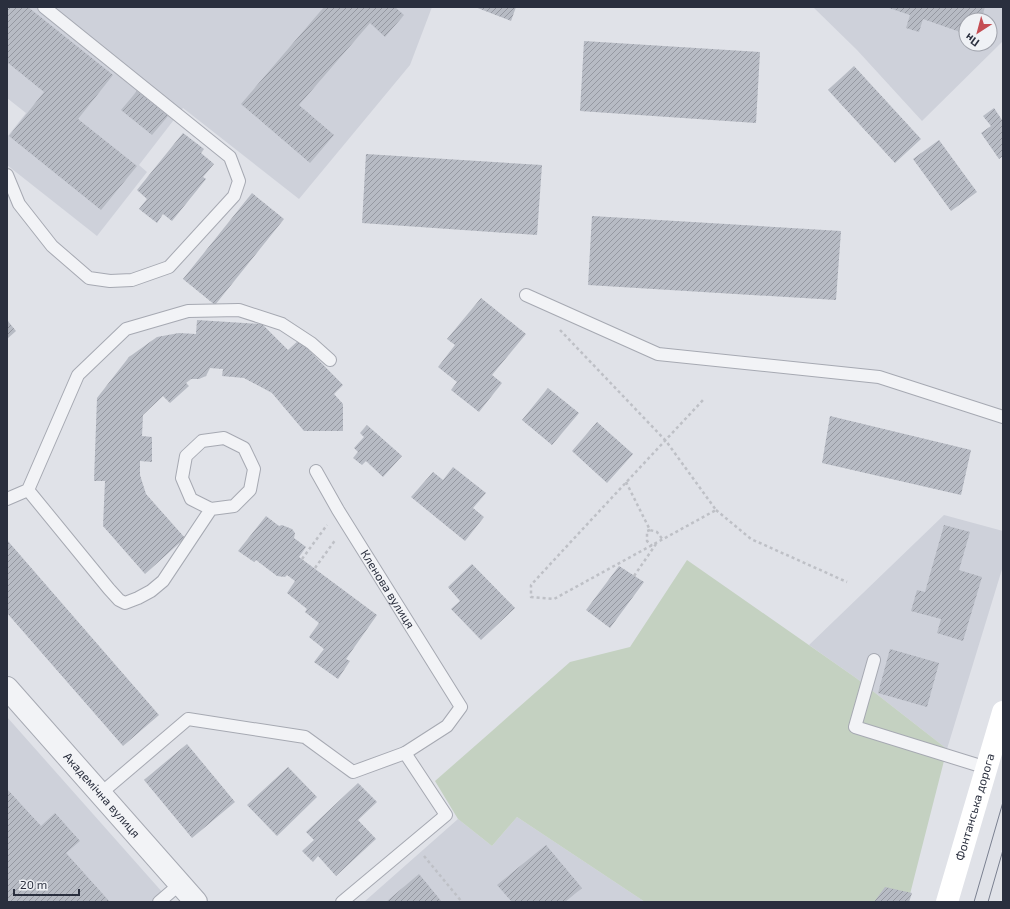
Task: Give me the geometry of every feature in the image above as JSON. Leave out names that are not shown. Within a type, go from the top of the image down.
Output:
[{"type":"main road","name":"Фонтанська дорога","points":[[947,902],[1003,712]]},
{"type":"street","name":"Академічна вулиця","points":[[7,688],[196,902]]},
{"type":"lane","points":[[7,175],[19,204],[52,246],[90,278],[110,281],[132,280],[169,267],[234,196],[240,182],[230,157],[44,7]]},
{"type":"lane","points":[[526,295],[658,354],[879,377],[1003,417]]},
{"type":"lane","points":[[7,499],[28,490],[78,375],[126,329],[188,311],[239,310],[282,324],[311,343],[330,360]]},
{"type":"lane","points":[[28,490],[109,589],[125,603],[138,598],[163,581],[211,509],[234,506],[250,490],[254,469],[244,448],[224,438],[202,440],[186,456],[183,471],[182,478],[191,498],[211,509]]},
{"type":"lane","name":"Кленова вулиця","points":[[316,471],[338,510],[461,707],[447,726],[405,753]]},
{"type":"lane","points":[[874,660],[855,727],[987,768]]},
{"type":"lane","points":[[100,794],[188,719],[305,737],[353,772],[405,753],[446,815],[342,902]]},
{"type":"lane","points":[[159,902],[180,884]]},
{"type":"path","points":[[558,328],[666,440],[716,510],[751,539],[847,582]]},
{"type":"path","points":[[704,399],[531,585],[530,597],[554,599],[716,510]]},
{"type":"path","points":[[626,482],[650,530],[657,532],[663,540]]},
{"type":"path","points":[[302,559],[338,510]]},
{"type":"path","points":[[314,568],[347,524]]},
{"type":"path","points":[[650,530],[647,531],[646,536],[647,541],[652,546]]},
{"type":"path","points":[[634,576],[656,544]]},
{"type":"path","points":[[412,843],[462,902]]},
{"type":"shaded area","points":[[7,7],[432,7],[410,65],[299,199],[183,108],[139,165],[147,172],[97,236],[7,165],[7,137],[26,113],[7,98]]},
{"type":"shaded area","points":[[813,7],[1003,7],[1003,41],[998,46],[998,12],[958,12],[958,52],[992,52],[922,121],[857,50]]},
{"type":"shaded area","points":[[944,515],[1003,531],[1003,566],[947,749],[856,678],[809,645]]},
{"type":"shaded area","points":[[7,717],[171,902],[7,902]]},
{"type":"shaded area","points":[[517,817],[645,902],[364,902],[458,819],[492,846]]},
{"type":"green space","points":[[687,560],[856,678],[947,749],[908,902],[645,902],[517,817],[492,846],[458,819],[435,781],[570,662],[630,647]]},
{"type":"building","points":[[7,7],[28,7],[113,75],[78,119],[137,166],[101,210],[9,136],[44,92],[7,62]]},
{"type":"building","points":[[324,7],[395,7],[404,15],[385,37],[370,23],[299,105],[334,135],[310,163],[241,104]]},
{"type":"building","points":[[475,7],[516,7],[511,21]]},
{"type":"building","points":[[886,7],[985,7],[983,12],[958,12],[958,31],[923,19],[919,32],[906,28],[910,15]]},
{"type":"building","points":[[584,41],[760,52],[756,123],[580,111]]},
{"type":"building","points":[[854,66],[921,139],[895,163],[828,90]]},
{"type":"building","points":[[137,91],[168,116],[152,135],[121,110]]},
{"type":"building","points":[[994,108],[1003,120],[1003,156],[999,159],[981,133],[991,126],[983,116]]},
{"type":"building","points":[[183,133],[204,149],[201,153],[214,164],[203,177],[206,179],[172,221],[163,214],[157,223],[139,209],[147,199],[137,190]]},
{"type":"building","points":[[939,140],[977,192],[951,211],[913,159]]},
{"type":"building","points":[[366,154],[542,165],[537,235],[362,223]]},
{"type":"building","points":[[252,193],[284,219],[215,305],[183,279]]},
{"type":"building","points":[[592,216],[841,231],[836,300],[588,285]]},
{"type":"building","points":[[481,298],[526,334],[492,375],[502,383],[479,412],[451,390],[457,382],[438,367],[455,345],[447,339]]},
{"type":"building","points":[[7,320],[16,331],[7,339]]},
{"type":"building","points":[[197,320],[262,324],[288,350],[299,340],[343,385],[334,394],[343,404],[343,431],[304,431],[272,393],[244,378],[222,376],[223,369],[210,368],[206,376],[199,379],[191,379],[186,383],[189,386],[170,403],[163,396],[143,415],[142,436],[152,437],[152,462],[140,461],[140,475],[146,494],[185,538],[145,574],[103,526],[105,481],[94,481],[97,398],[129,357],[157,337],[179,333],[196,334]]},
{"type":"building","points":[[548,388],[579,413],[552,445],[522,420]]},
{"type":"building","points":[[830,416],[971,450],[961,495],[822,463]]},
{"type":"building","points":[[597,422],[633,454],[607,483],[572,451]]},
{"type":"building","points":[[367,425],[402,456],[383,477],[366,461],[362,465],[353,458],[358,452],[354,448],[364,437],[360,433]]},
{"type":"building","points":[[453,467],[486,493],[473,508],[484,517],[465,541],[411,497],[433,472],[443,480]]},
{"type":"building","points":[[266,516],[279,526],[282,525],[292,529],[295,533],[294,538],[306,547],[299,557],[377,615],[346,659],[350,661],[338,679],[314,662],[324,649],[309,637],[319,623],[305,612],[307,609],[287,593],[295,581],[287,575],[285,577],[277,576],[256,560],[254,562],[238,551]]},
{"type":"building","points":[[944,525],[970,532],[959,570],[982,577],[963,641],[937,633],[941,619],[911,611],[917,590],[925,592]]},
{"type":"building","points":[[7,540],[159,715],[123,746],[7,613]]},
{"type":"building","points":[[472,564],[515,608],[481,640],[451,609],[460,601],[448,587]]},
{"type":"building","points":[[619,566],[644,582],[610,628],[586,610]]},
{"type":"building","points":[[890,649],[939,663],[927,707],[878,693]]},
{"type":"building","points":[[187,744],[235,802],[192,838],[144,780]]},
{"type":"building","points":[[288,767],[317,797],[277,836],[247,805]]},
{"type":"building","points":[[358,783],[377,802],[358,820],[376,839],[336,876],[318,856],[313,862],[302,851],[314,840],[306,832]]},
{"type":"building","points":[[7,789],[41,826],[55,813],[80,841],[66,853],[110,902],[7,902]]},
{"type":"building","points":[[546,845],[582,888],[565,902],[512,902],[497,885]]},
{"type":"building","points":[[419,874],[442,902],[386,902]]},
{"type":"building","points":[[885,887],[912,893],[909,902],[874,902]]},
{"type":"tram line","points":[[974,902],[1003,802]]},
{"type":"tram line","points":[[988,902],[1003,850]]}]
